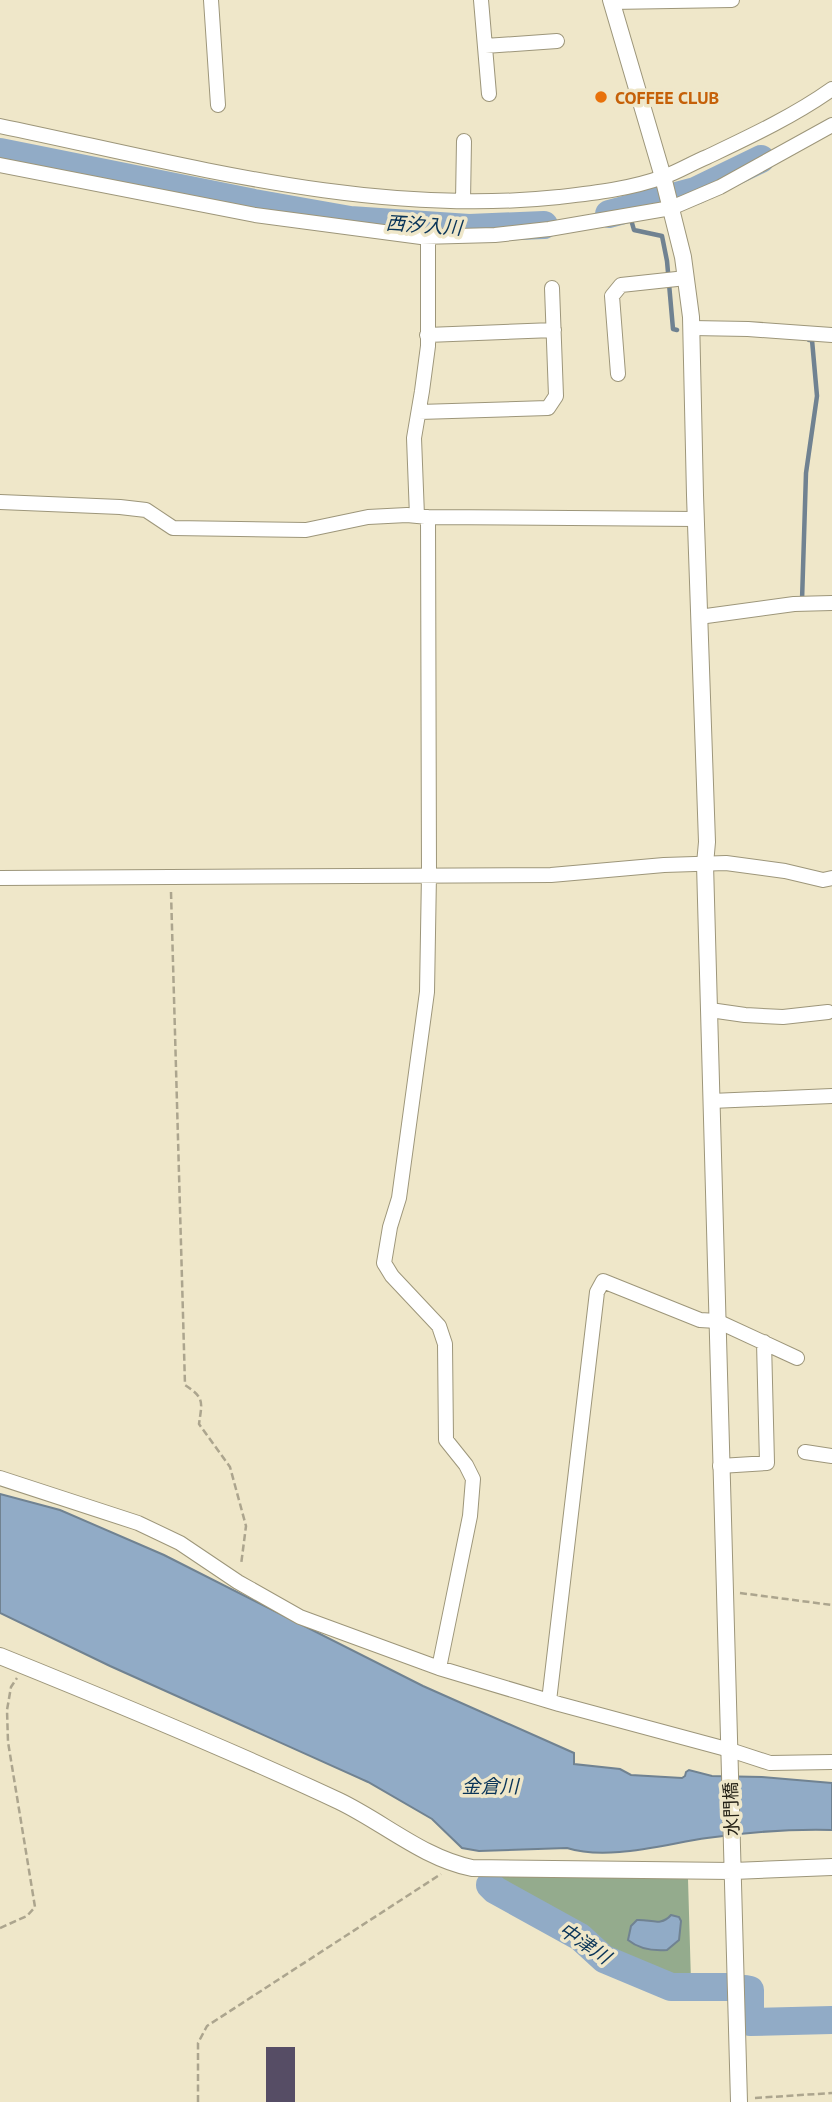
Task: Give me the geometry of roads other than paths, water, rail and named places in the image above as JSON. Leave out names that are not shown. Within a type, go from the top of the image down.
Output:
[{"type":"street","points":[[211,0],[218,105]]},
{"type":"street","points":[[481,0],[489,94]]},
{"type":"street","points":[[611,1],[732,0]]},
{"type":"street","name":"水門橋","points":[[611,1],[671,208],[683,257],[675,280],[692,328],[707,842],[705,864],[716,1321],[739,2100]]},
{"type":"street","points":[[485,46],[557,41]]},
{"type":"street","points":[[0,126],[333,193],[389,198],[521,201],[600,192],[663,177],[737,143],[832,89]]},
{"type":"street","points":[[0,164],[255,215],[428,237],[495,235],[548,229],[671,208],[720,187],[832,125]]},
{"type":"street","points":[[463,201],[464,141]]},
{"type":"street","points":[[428,237],[426,357],[414,438],[422,516],[429,874],[426,1006],[399,1198],[390,1227],[384,1264],[439,1326],[445,1344],[446,1440],[466,1465],[473,1479],[470,1516],[439,1668]]},
{"type":"street","points":[[618,374],[612,296],[621,285],[675,280]]},
{"type":"street","points":[[419,412],[548,408],[556,396],[552,288]]},
{"type":"street","points":[[692,328],[832,335]]},
{"type":"street","points":[[427,335],[554,330]]},
{"type":"street","points":[[0,502],[146,510],[173,528],[306,530],[368,517],[422,516],[696,519]]},
{"type":"street","points":[[699,617],[794,604],[832,603]]},
{"type":"street","points":[[0,878],[551,875],[664,865],[726,863],[785,871],[823,880],[832,878]]},
{"type":"street","points":[[710,1010],[783,1017],[828,1012]]},
{"type":"street","points":[[711,1101],[832,1096]]},
{"type":"street","points":[[549,1701],[597,1292],[603,1281],[700,1320],[716,1321],[797,1359]]},
{"type":"street","points":[[720,1466],[767,1464],[764,1342]]},
{"type":"street","points":[[805,1452],[832,1456]]},
{"type":"street","points":[[0,1478],[138,1522],[180,1544],[238,1582],[300,1617],[439,1668],[771,1763],[832,1762]]},
{"type":"street","points":[[0,1656],[343,1803],[457,1865],[486,1868],[832,1867]]},
{"type":"water","name":"金倉川","points":[[0,1494],[60,1510],[164,1555],[423,1686],[574,1753],[574,1764],[620,1769],[631,1775],[682,1778],[689,1770],[712,1776],[832,1783],[832,1830],[738,1834],[600,1853],[567,1848],[479,1851],[462,1848],[432,1819],[368,1782],[110,1666],[0,1613]]},
{"type":"water","points":[[671,1915],[679,1917],[681,1921],[679,1940],[667,1950],[646,1949],[628,1940],[631,1926],[637,1920],[659,1922]]},
{"type":"waterway","name":"西汐入川","points":[[0,152],[350,220],[469,228],[544,225]]},
{"type":"waterway","name":"西汐入川","points":[[609,214],[695,191],[761,159]]},
{"type":"waterway","points":[[632,223],[634,230],[662,236],[673,329],[677,330]]},
{"type":"waterway","points":[[802,601],[806,473],[817,396],[812,340],[809,340]]},
{"type":"waterway","name":"中津川","points":[[490,1885],[580,1937],[604,1959],[671,1987],[727,1987]]},
{"type":"waterway","name":"中津川","points":[[745,1989],[750,1990],[750,2022],[832,2020]]},
{"type":"place","name":"COFFEE CLUB","points":[[601,97]]}]
